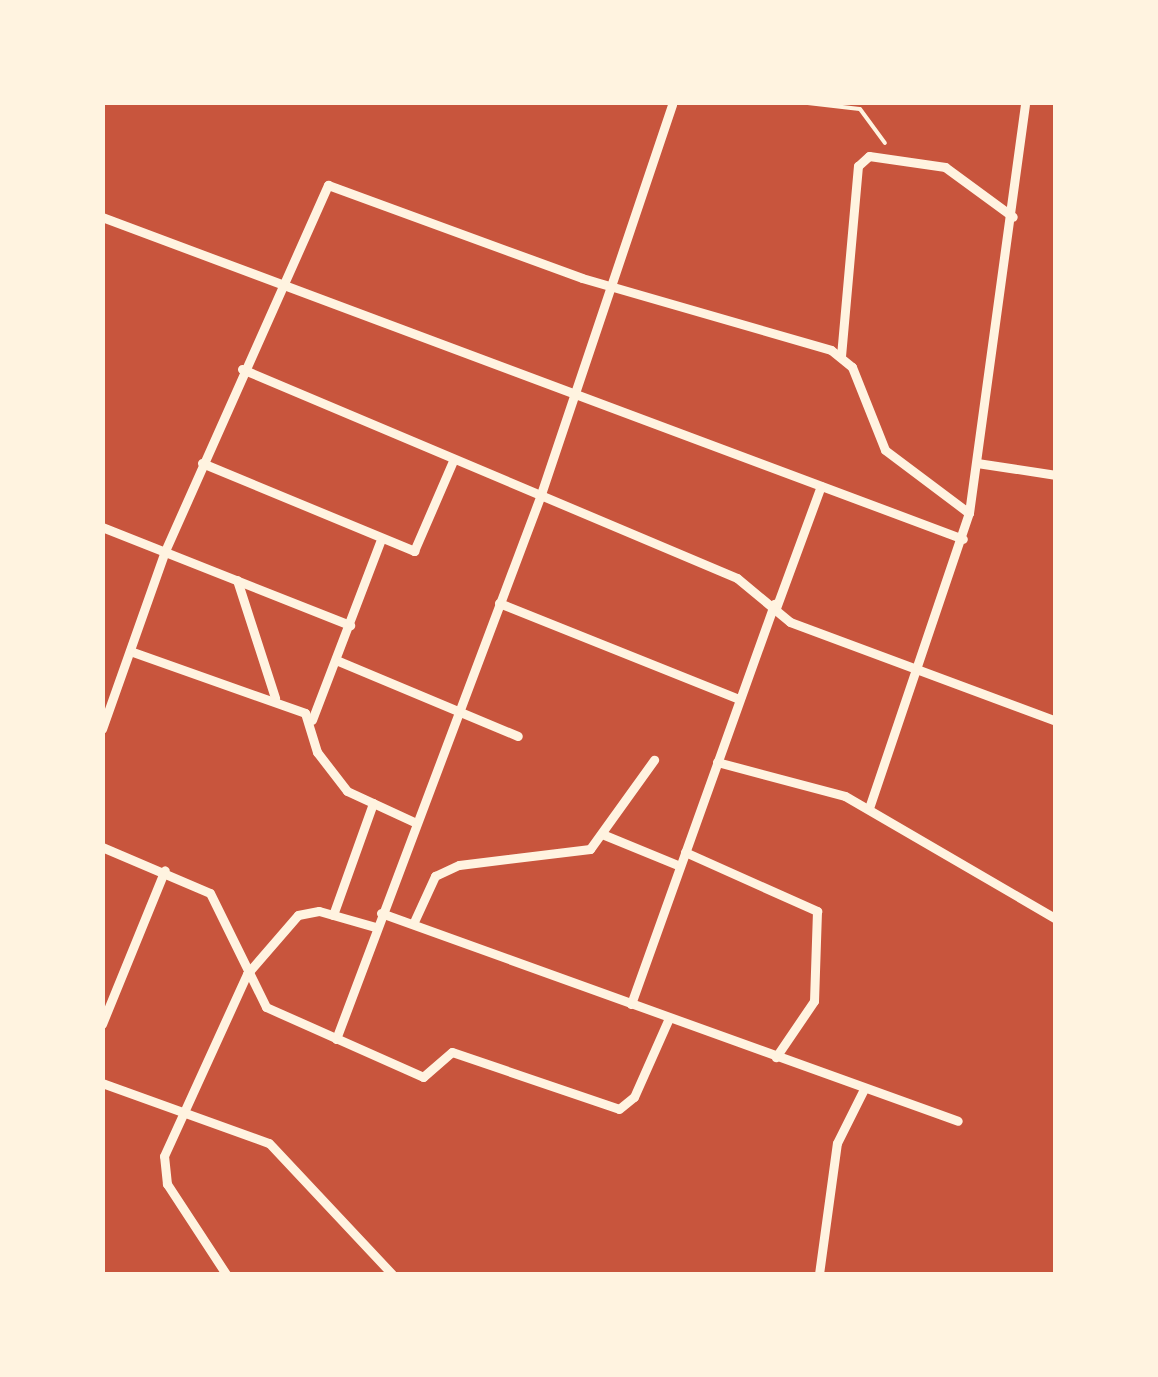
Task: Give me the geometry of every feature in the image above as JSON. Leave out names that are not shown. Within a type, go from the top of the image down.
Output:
[{"type":"street","points":[[336,1039],[414,822],[540,497],[615,287],[672,105]]},
{"type":"street","points":[[868,808],[970,513],[1025,105]]},
{"type":"street","points":[[970,513],[885,450],[841,356],[858,166],[892,154],[944,168],[1012,217]]},
{"type":"street","points":[[102,729],[164,551],[277,286],[328,186],[615,287],[841,356]]},
{"type":"street","points":[[102,217],[277,286],[963,538]]},
{"type":"street","points":[[242,369],[453,462],[737,578],[775,606],[918,668],[1056,721]]},
{"type":"street","points":[[202,463],[381,539],[419,548],[453,462]]},
{"type":"street","points":[[977,464],[1056,475]]},
{"type":"street","points":[[631,1004],[821,486]]},
{"type":"street","points":[[102,527],[350,625]]},
{"type":"street","points":[[381,539],[312,720],[316,752],[339,783],[414,822]]},
{"type":"street","points":[[237,580],[274,698]]},
{"type":"street","points":[[499,603],[740,699]]},
{"type":"street","points":[[130,651],[274,698],[312,720]]},
{"type":"street","points":[[336,660],[518,736]]},
{"type":"street","points":[[413,924],[435,876],[514,854],[573,854],[602,834],[654,760]]},
{"type":"street","points":[[717,762],[868,808],[938,858],[1056,918]]},
{"type":"street","points":[[333,915],[373,803]]},
{"type":"street","points":[[602,834],[680,866]]},
{"type":"street","points":[[102,847],[165,870],[210,893],[266,1007],[423,1077],[452,1052],[620,1109],[634,1096],[669,1018]]},
{"type":"street","points":[[685,852],[816,911],[814,1001],[776,1056]]},
{"type":"street","points":[[102,1024],[165,870]]},
{"type":"street","points":[[381,912],[958,1121]]},
{"type":"street","points":[[226,1274],[161,1170],[185,1111],[247,974],[298,915],[333,915],[376,927]]},
{"type":"street","points":[[102,1083],[185,1111],[292,1159],[392,1274]]},
{"type":"street","points":[[819,1274],[836,1143],[864,1089]]},
{"type":"path","points":[[799,102],[860,109],[892,154]]}]
